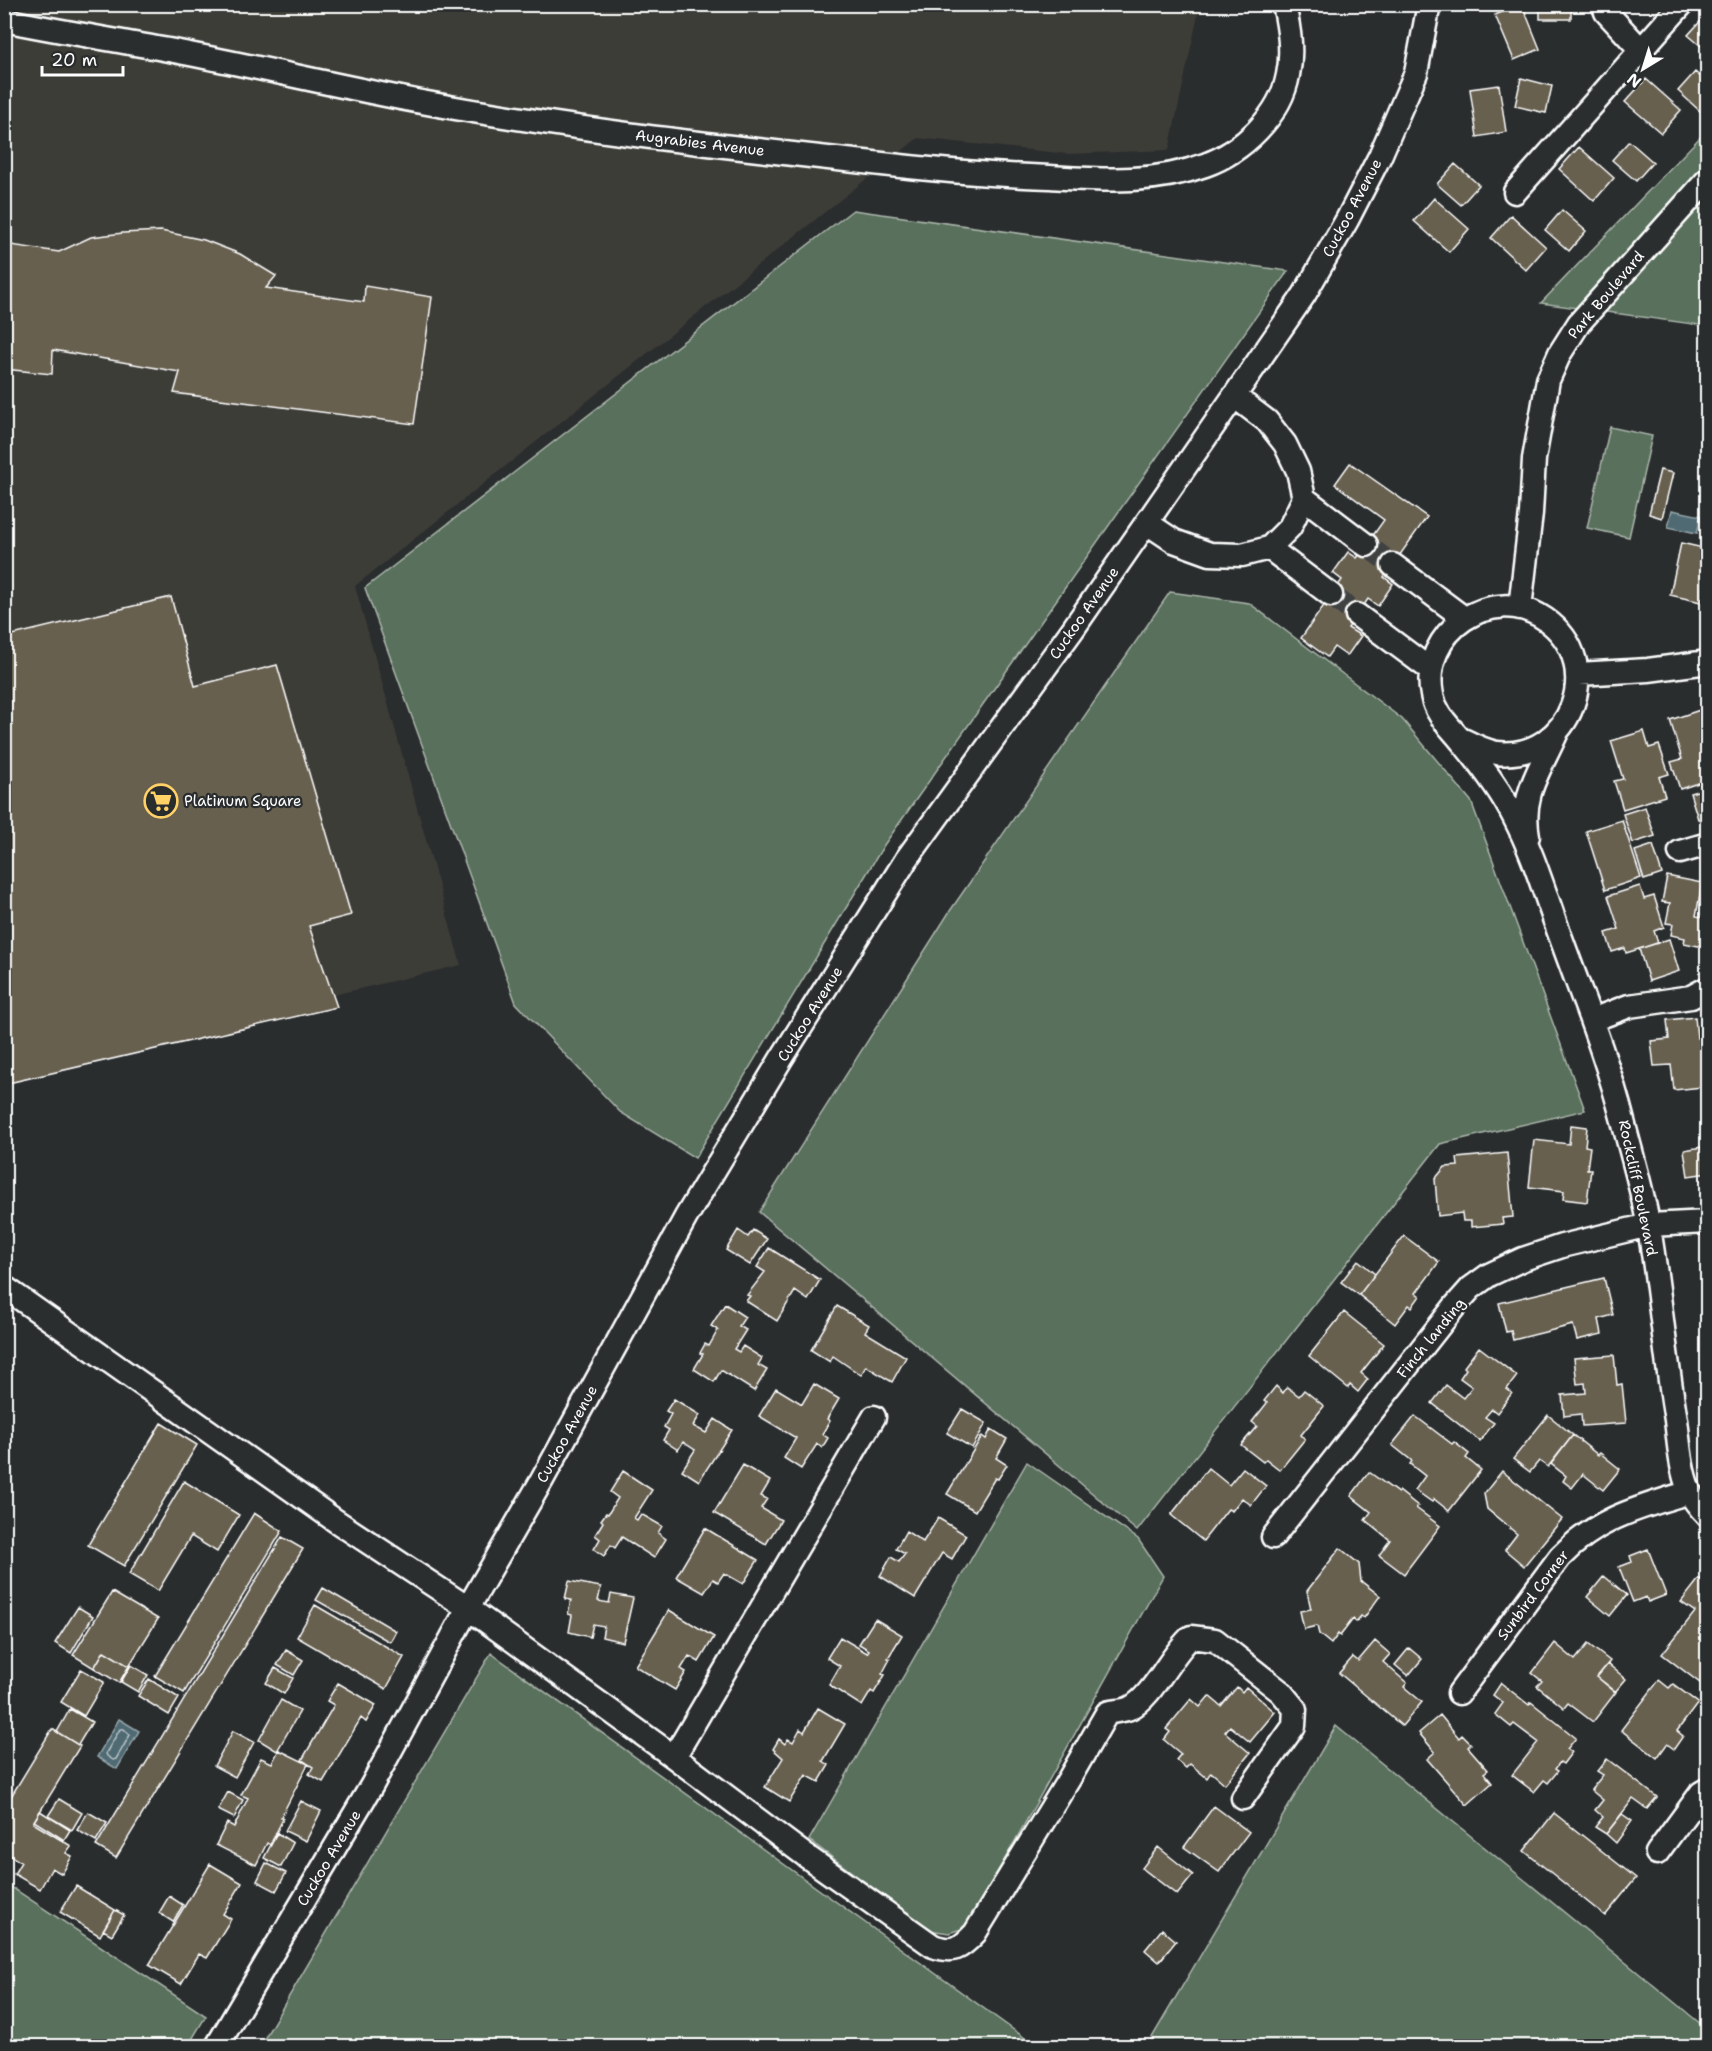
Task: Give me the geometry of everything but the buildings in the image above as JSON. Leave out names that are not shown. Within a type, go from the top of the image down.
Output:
[{"type":"street","name":"Augrabies Avenue","points":[[4,20],[286,73],[416,101],[632,134],[942,171],[1122,180],[1167,176],[1208,164],[1232,151],[1254,133],[1277,105],[1285,89],[1291,56],[1289,27],[1284,4]]},
{"type":"street","name":"Cuckoo Avenue","points":[[217,2046],[372,1785],[686,1217],[800,1029],[906,860],[1073,629],[1304,295],[1380,156],[1416,73],[1430,4]]},
{"type":"street","points":[[1603,4],[1606,12],[1642,51]]},
{"type":"street","points":[[1515,192],[1682,4]]},
{"type":"street","name":"Park Boulevard","points":[[1520,608],[1531,513],[1534,459],[1548,380],[1579,323],[1707,180]]},
{"type":"street","points":[[1147,523],[1174,541],[1210,554],[1242,555],[1269,548],[1290,527],[1304,498],[1298,471],[1285,444],[1267,421],[1234,396]]},
{"type":"street","points":[[1304,498],[1366,545]]},
{"type":"street","points":[[1269,548],[1331,595]]},
{"type":"street","points":[[1393,565],[1464,618]]},
{"type":"street","points":[[1461,739],[1484,751],[1516,752],[1546,741],[1568,717],[1574,701],[1578,674],[1573,654],[1557,630],[1534,613],[1520,608],[1502,606],[1483,609],[1464,618],[1448,632],[1436,650],[1431,670],[1432,696],[1443,720],[1461,739],[1514,817],[1535,867]]},
{"type":"street","points":[[1357,615],[1431,670]]},
{"type":"street","points":[[1578,674],[1648,670],[1707,662]]},
{"type":"street","points":[[1535,867],[1525,817],[1530,788],[1558,730]]},
{"type":"street","points":[[1680,852],[1707,844]]},
{"type":"street","name":"Rockcliff Boulevard","points":[[1535,867],[1592,1020],[1623,1118],[1649,1225],[1685,1476],[1689,1492],[1707,1516]]},
{"type":"street","points":[[1592,1020],[1629,1006],[1690,997],[1707,988]]},
{"type":"street","name":"Finch landing","points":[[1273,1537],[1471,1288],[1489,1275],[1523,1259],[1562,1246],[1649,1225],[1707,1222]]},
{"type":"street","points":[[4,1287],[336,1521],[468,1608],[916,1936],[933,1946],[948,1951],[963,1946],[975,1933],[1107,1713],[1131,1708],[1144,1696],[1182,1644],[1191,1637],[1215,1640],[1281,1692],[1295,1709],[1294,1726],[1243,1798]]},
{"type":"street","points":[[674,1757],[874,1417]]},
{"type":"street","name":"Sunbird Corner","points":[[1459,1693],[1560,1557],[1576,1540],[1626,1511],[1689,1492]]},
{"type":"street","points":[[1657,1853],[1701,1793],[1707,1789]]},
{"type":"shaded area","points":[[4,5],[1200,5],[1169,150],[1068,154],[918,138],[355,586],[461,965],[5,1072]]},
{"type":"green space","points":[[1707,130],[1707,326],[1541,303]]},
{"type":"green space","points":[[853,210],[1288,271],[884,845],[695,1158],[620,1112],[516,1003],[365,588]]},
{"type":"green space","points":[[1610,427],[1652,436],[1629,537],[1587,528]]},
{"type":"green space","points":[[1170,592],[1249,603],[1402,719],[1471,801],[1585,1110],[1440,1144],[1137,1531],[759,1212],[950,911]]},
{"type":"green space","points":[[1027,1462],[1138,1539],[1163,1576],[967,1927],[949,1933],[929,1930],[809,1840]]},
{"type":"green space","points":[[491,1653],[1036,2046],[276,2046],[264,2039]]},
{"type":"green space","points":[[1336,1726],[1707,2029],[1707,2046],[1147,2046]]},
{"type":"green space","points":[[4,1882],[206,2016],[188,2046],[5,2046]]},
{"type":"water","points":[[1672,510],[1701,516],[1697,533],[1668,527]]},
{"type":"water","points":[[119,1719],[139,1731],[117,1769],[97,1757]]},
{"type":"tunnel","points":[[1366,545],[1393,565]]},
{"type":"tunnel","points":[[1331,595],[1357,615]]},
{"type":"place","name":"Platinum Square","points":[[161,801]]}]
